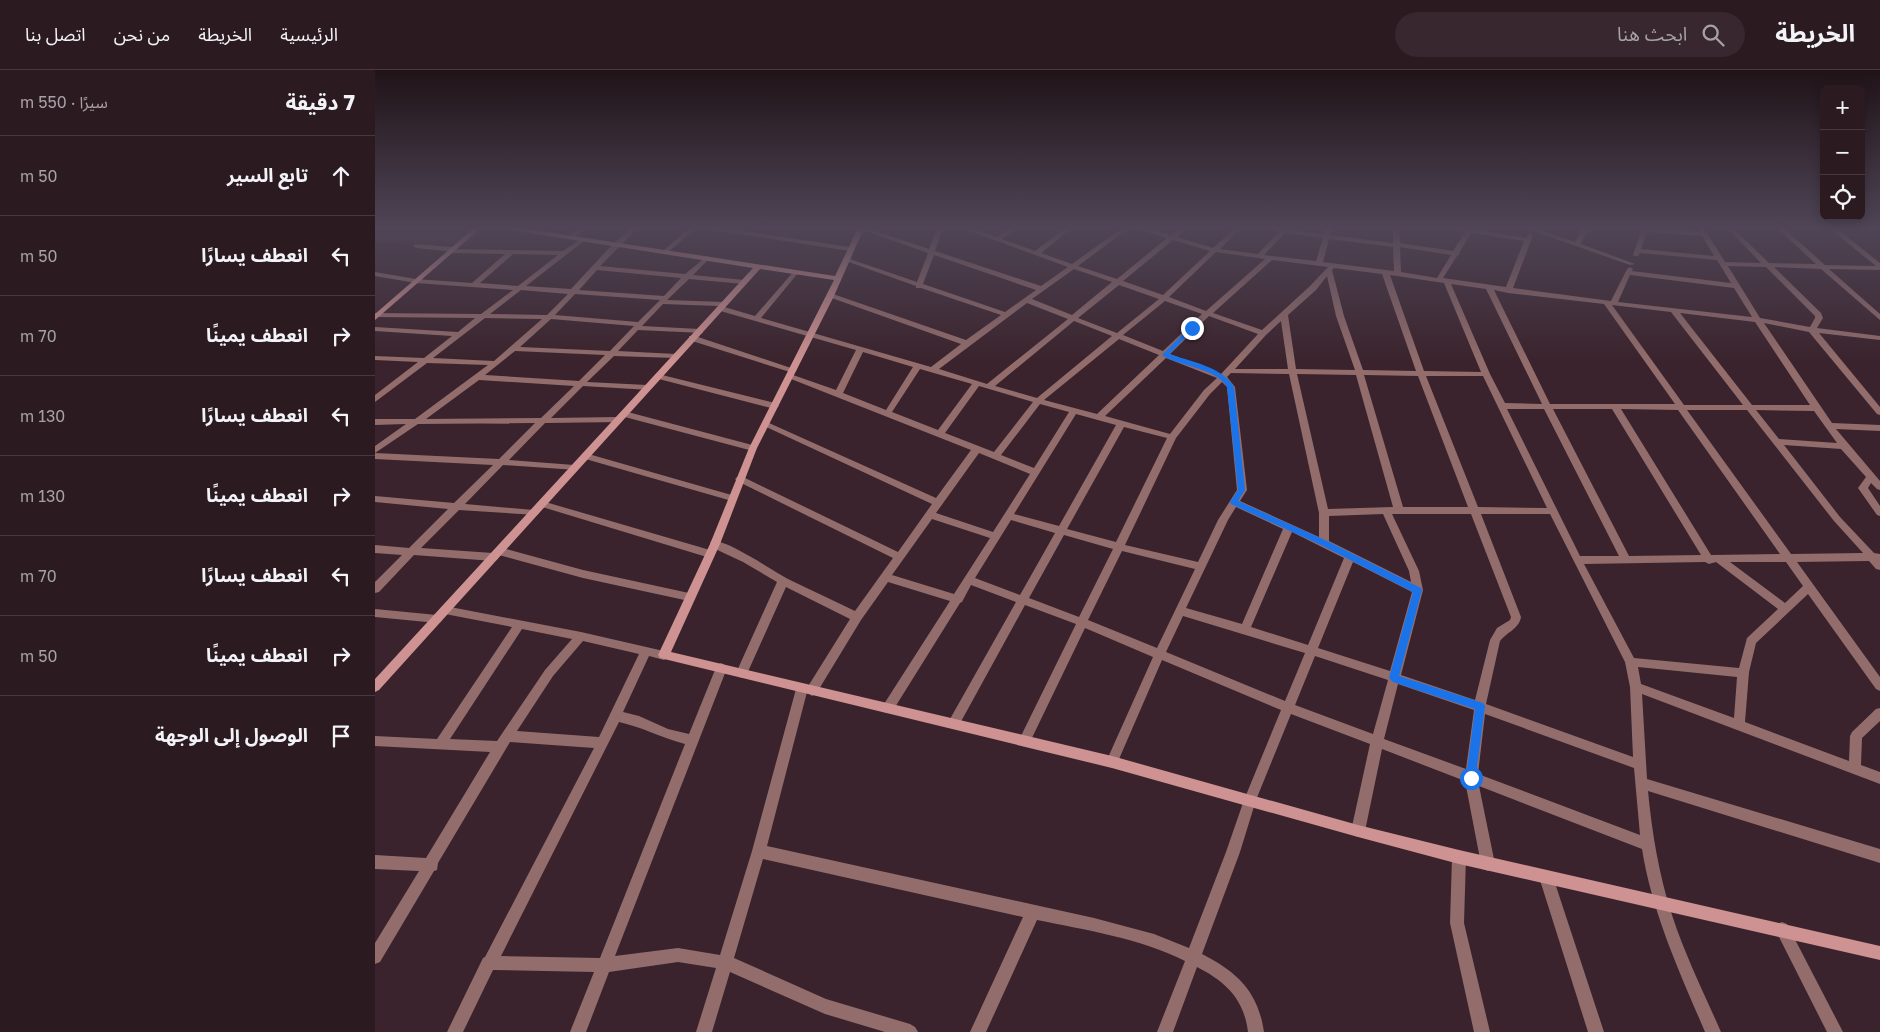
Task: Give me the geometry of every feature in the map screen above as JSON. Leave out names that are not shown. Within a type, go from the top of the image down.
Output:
[{"type":"street","points":[[376,316],[425,273]]},
{"type":"street","points":[[474,285],[488,273]]},
{"type":"street","points":[[375,399],[538,273]]},
{"type":"street","points":[[375,450],[418,421],[512,349],[549,317],[592,273]]},
{"type":"street","points":[[645,273],[744,282]]},
{"type":"street","points":[[375,589],[691,273]]},
{"type":"street","points":[[376,685],[753,273]]},
{"type":"street","points":[[755,319],[795,273]]},
{"type":"street","points":[[801,273],[837,279]]},
{"type":"street","points":[[663,655],[715,544],[753,448],[811,335],[839,273]]},
{"type":"street","points":[[883,273],[1007,315]]},
{"type":"street","points":[[919,286],[923,273]]},
{"type":"street","points":[[994,273],[1041,289]]},
{"type":"street","points":[[933,370],[1063,273]]},
{"type":"street","points":[[1092,273],[1263,333]]},
{"type":"street","points":[[988,387],[1129,273]]},
{"type":"street","points":[[995,457],[1038,401],[1164,298],[1190,273]]},
{"type":"street","points":[[1099,418],[1253,273]]},
{"type":"street","points":[[1025,740],[1172,437],[1192,410],[1263,333],[1326,273]]},
{"type":"street","points":[[1332,273],[1340,316],[1360,374],[1399,510]]},
{"type":"street","points":[[1385,273],[1421,373],[1516,617],[1515,622],[1501,631],[1495,640],[1480,706],[1471,778],[1488,864]]},
{"type":"street","points":[[1391,273],[1509,291],[1758,320],[1812,330],[1880,338]]},
{"type":"street","points":[[1443,281],[1447,273]]},
{"type":"street","points":[[1509,291],[1515,273]]},
{"type":"street","points":[[1610,302],[1628,273],[1737,286]]},
{"type":"street","points":[[1728,273],[1816,408],[1844,446],[1880,487]]},
{"type":"street","points":[[1774,273],[1818,316],[1819,318],[1812,330]]},
{"type":"street","points":[[1829,273],[1880,318]]},
{"type":"street","points":[[375,274],[416,280],[722,306],[755,319],[860,350],[1172,437]]},
{"type":"street","points":[[1443,281],[1486,374],[1577,560],[1631,662],[1636,687],[1647,844],[1661,902],[1670,929],[1713,1032]]},
{"type":"street","points":[[1489,288],[1626,559]]},
{"type":"street","points":[[830,296],[967,343]]},
{"type":"street","points":[[1027,300],[1165,355],[1226,374],[1486,374]]},
{"type":"street","points":[[1610,302],[1880,686]]},
{"type":"street","points":[[1674,311],[1837,520],[1876,556],[1880,566]]},
{"type":"street","points":[[1284,315],[1293,373],[1325,513],[1324,543]]},
{"type":"street","points":[[376,316],[549,317],[699,331]]},
{"type":"street","points":[[375,329],[460,334]]},
{"type":"street","points":[[1812,330],[1880,412]]},
{"type":"street","points":[[693,338],[791,374],[976,450],[1035,472]]},
{"type":"street","points":[[512,349],[676,356]]},
{"type":"street","points":[[838,394],[860,350]]},
{"type":"street","points":[[375,358],[494,362]]},
{"type":"street","points":[[887,414],[918,366]]},
{"type":"street","points":[[1112,762],[1159,655],[1223,520],[1242,490],[1231,387],[1226,374]]},
{"type":"street","points":[[658,376],[775,406]]},
{"type":"street","points":[[475,377],[647,388]]},
{"type":"street","points":[[939,435],[977,383]]},
{"type":"street","points":[[1502,406],[1749,406],[1816,408]]},
{"type":"street","points":[[1615,407],[1714,560],[1784,608]]},
{"type":"street","points":[[889,708],[1074,411]]},
{"type":"street","points":[[375,422],[621,417],[753,448]]},
{"type":"street","points":[[954,723],[1121,424]]},
{"type":"street","points":[[766,425],[938,503]]},
{"type":"street","points":[[1830,426],[1880,428]]},
{"type":"street","points":[[1778,442],[1844,446]]},
{"type":"street","points":[[703,1032],[807,690],[976,450]]},
{"type":"street","points":[[375,456],[501,462],[574,468]]},
{"type":"street","points":[[585,456],[733,498]]},
{"type":"street","points":[[1871,477],[1863,488],[1880,513]]},
{"type":"street","points":[[740,479],[900,557]]},
{"type":"street","points":[[375,499],[534,513]]},
{"type":"street","points":[[1234,502],[1324,543],[1418,590]]},
{"type":"street","points":[[542,504],[710,554]]},
{"type":"street","points":[[1325,513],[1399,510],[1553,511]]},
{"type":"street","points":[[1358,831],[1377,742],[1418,590],[1414,572],[1386,511]]},
{"type":"street","points":[[930,515],[996,536]]},
{"type":"street","points":[[1009,516],[1119,547],[1202,567]]},
{"type":"street","points":[[1245,629],[1289,527]]},
{"type":"street","points":[[715,544],[747,559],[783,581],[857,617]]},
{"type":"street","points":[[375,548],[496,554],[689,597]]},
{"type":"street","points":[[1165,1032],[1194,958],[1250,800],[1350,556]]},
{"type":"street","points":[[1577,560],[1714,560],[1876,556]]},
{"type":"street","points":[[886,577],[958,599]]},
{"type":"street","points":[[969,580],[1081,622],[1289,708],[1647,844]]},
{"type":"street","points":[[742,673],[783,581]]},
{"type":"street","points":[[1739,725],[1747,651],[1751,641],[1809,586]]},
{"type":"street","points":[[445,610],[581,636],[954,723],[1112,762],[1358,831],[1459,857],[1545,878],[1782,929],[1880,953]]},
{"type":"street","points":[[1181,611],[1245,629],[1480,706],[1641,764]]},
{"type":"street","points":[[375,613],[437,619]]},
{"type":"street","points":[[440,744],[520,624]]},
{"type":"street","points":[[375,957],[432,865],[503,742],[549,673],[581,636]]},
{"type":"street","points":[[455,1032],[488,963],[617,716],[646,651]]},
{"type":"street","points":[[1631,662],[1744,673]]},
{"type":"street","points":[[578,1032],[691,740],[721,668]]},
{"type":"street","points":[[1636,687],[1880,778]]},
{"type":"street","points":[[1855,768],[1856,736],[1880,713]]},
{"type":"street","points":[[617,716],[643,722],[667,734],[691,740]]},
{"type":"street","points":[[375,740],[440,744],[503,742],[603,743]]},
{"type":"street","points":[[1642,783],[1880,856]]},
{"type":"street","points":[[759,851],[1141,938],[1194,958],[1230,980],[1246,996],[1254,1015],[1256,1032]]},
{"type":"street","points":[[1459,857],[1456,901],[1458,928],[1482,1032]]},
{"type":"street","points":[[375,862],[432,865]]},
{"type":"street","points":[[1545,878],[1595,1032]]},
{"type":"street","points":[[978,1032],[1033,912]]},
{"type":"street","points":[[1782,929],[1835,1032]]},
{"type":"street","points":[[488,963],[605,965],[653,960],[671,955],[725,962],[825,1006],[910,1032]]},
{"type":"route","points":[[1192,328],[1165,355],[1213,372],[1228,382],[1231,387],[1242,490],[1234,502],[1324,543],[1418,590],[1393,678],[1480,706],[1471,778]]}]
